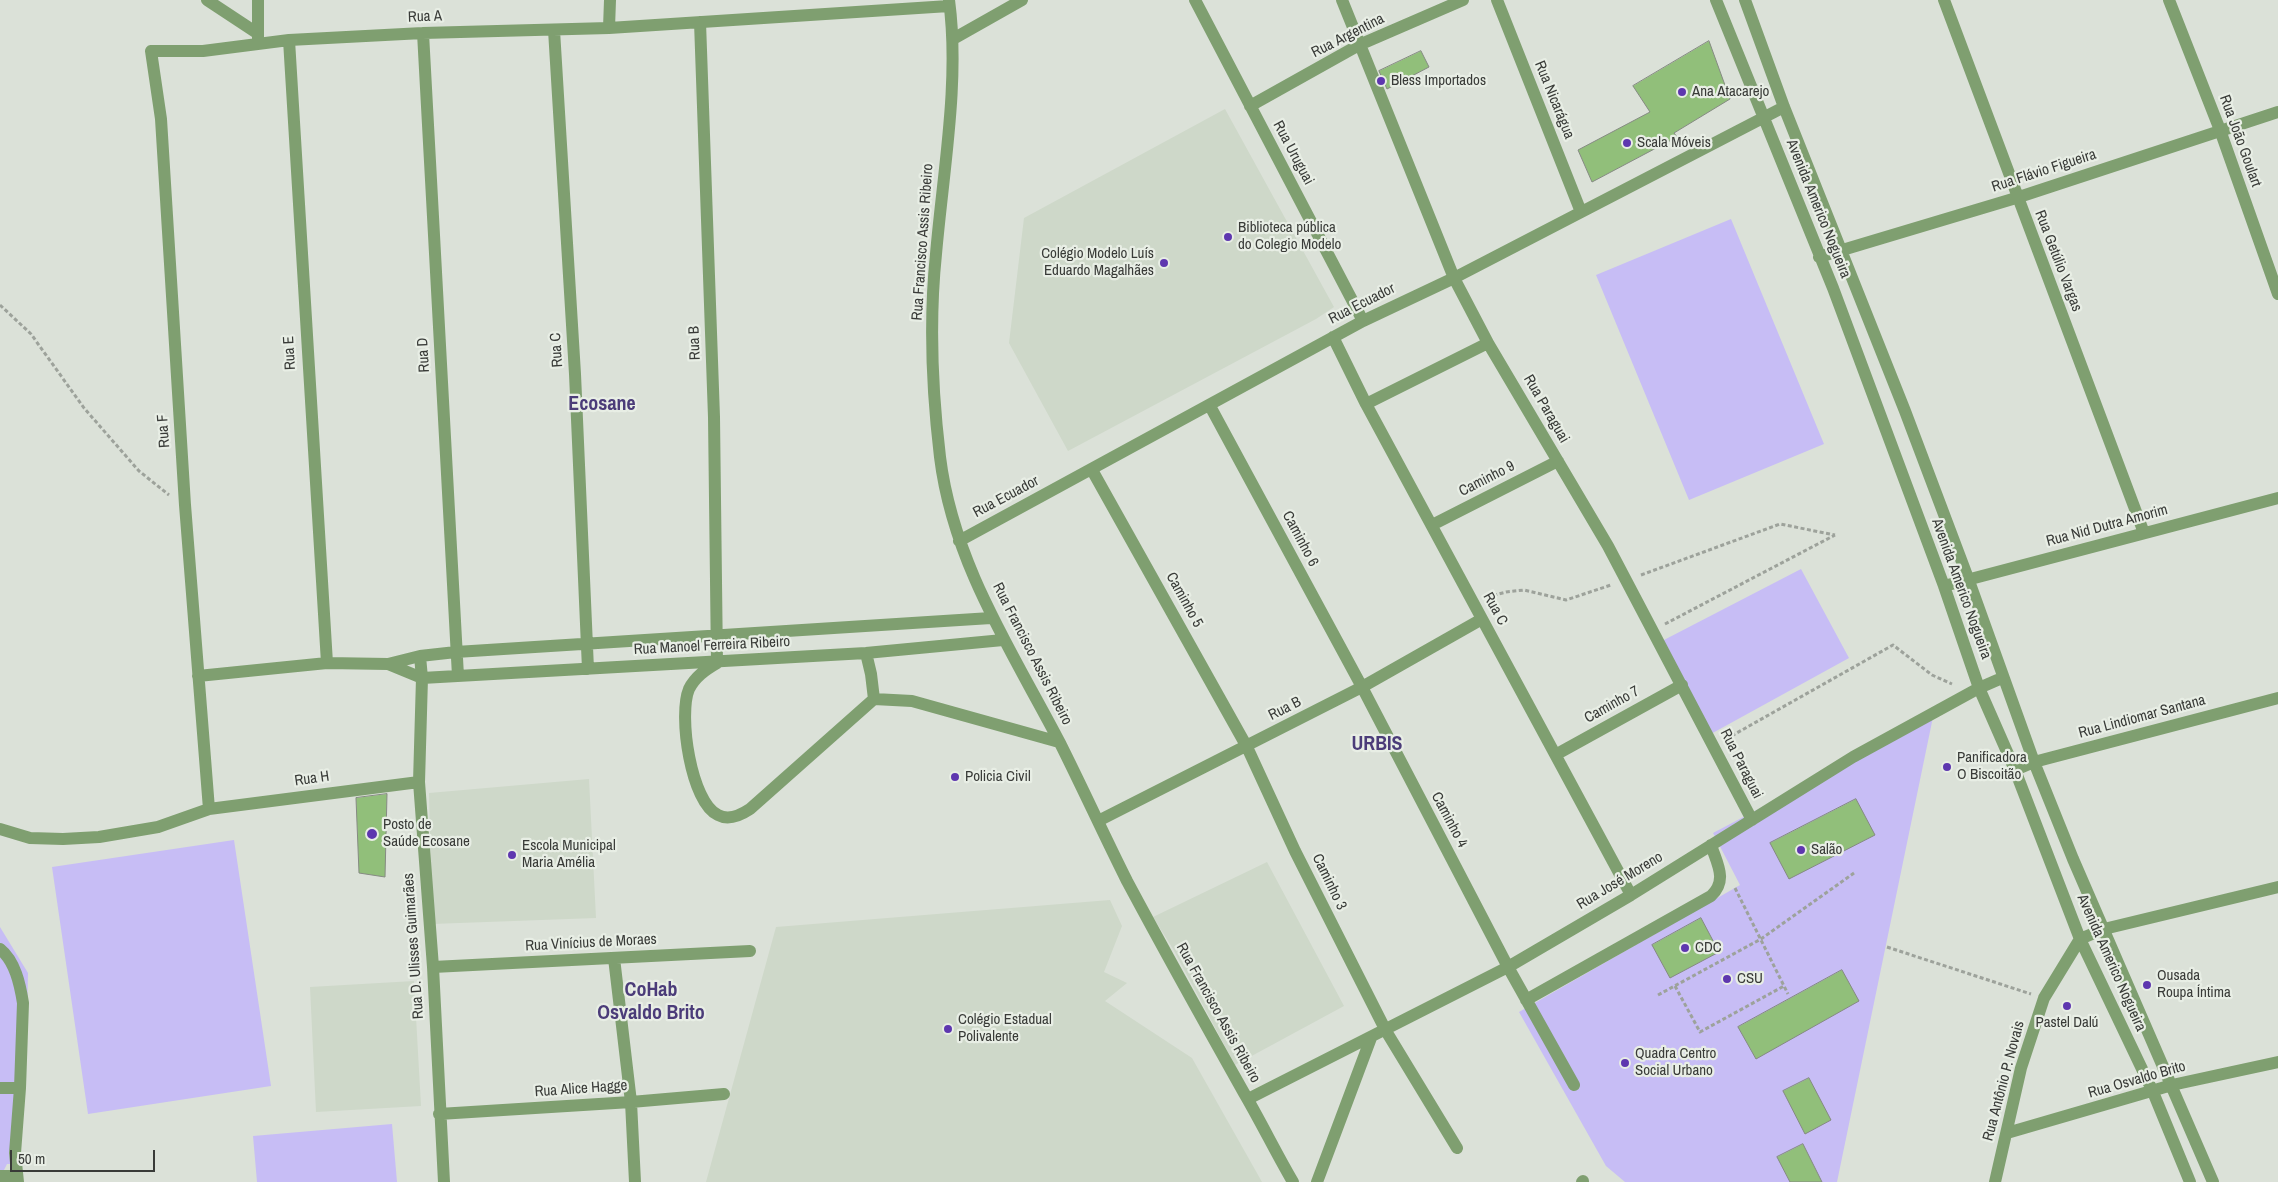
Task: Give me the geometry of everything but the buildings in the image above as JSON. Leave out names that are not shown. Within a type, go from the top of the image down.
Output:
[{"type":"street","points":[[207,0],[258,39]]},
{"type":"street","points":[[258,0],[258,39]]},
{"type":"street","points":[[610,0],[610,28]]},
{"type":"street","points":[[952,39],[1022,0]]},
{"type":"street","name":"Rua Uruguai","points":[[1195,0],[1363,321]]},
{"type":"street","name":"Rua Paraguai","points":[[1342,0],[1454,278],[1488,343],[1627,580],[1752,820]]},
{"type":"street","name":"Rua Argentina","points":[[1250,106],[1359,46],[1463,0]]},
{"type":"street","name":"Rua Nicarágua","points":[[1497,0],[1581,212]]},
{"type":"street","name":"Avenida Americo Nogueira","points":[[1716,0],[1833,288],[1944,586],[1979,688],[2015,770],[2080,939],[2153,1092],[2190,1182]]},
{"type":"street","name":"Avenida Americo Nogueira","points":[[1745,0],[1784,107],[1842,251],[1968,578],[2002,678],[2034,762],[2073,859],[2213,1182]]},
{"type":"street","name":"Rua Getúlio Vargas","points":[[1944,0],[2016,198],[2144,532]]},
{"type":"street","name":"Rua João Goulart","points":[[2168,0],[2220,130],[2278,294]]},
{"type":"street","name":"Rua A","points":[[150,51],[203,51],[258,39],[289,40],[423,33],[610,28],[949,3]]},
{"type":"street","name":"Rua Francisco Assis Ribeiro","points":[[949,3],[952,39],[946,153],[935,258],[933,325],[940,458],[950,512],[991,618],[1002,640],[1059,742],[1148,919],[1293,1182]]},
{"type":"street","name":"Rua B","points":[[700,22],[714,417],[716,663]]},
{"type":"street","name":"Rua C","points":[[554,30],[575,374],[588,669]]},
{"type":"street","name":"Rua D","points":[[423,33],[458,676]]},
{"type":"street","name":"Rua E","points":[[289,40],[326,663]]},
{"type":"street","name":"Rua F","points":[[150,51],[161,119],[185,505],[209,809]]},
{"type":"street","name":"Rua Ecuador","points":[[960,540],[1210,406],[1363,321],[1454,278],[1763,116],[1784,107]]},
{"type":"street","name":"Rua Flávio Figueira","points":[[1819,257],[2016,198],[2278,112]]},
{"type":"street","name":"Rua C","points":[[1333,337],[1366,404],[1557,754],[1631,894]]},
{"type":"street","points":[[1366,404],[1488,343]]},
{"type":"street","name":"Caminho 6","points":[[1210,406],[1362,687]]},
{"type":"street","name":"Caminho 9","points":[[1432,525],[1558,461]]},
{"type":"street","name":"Caminho 5","points":[[1092,470],[1247,747]]},
{"type":"street","name":"Rua Nid Dutra Amorim","points":[[1944,586],[1968,578],[2278,498]]},
{"type":"street","name":"Rua Manoel Ferreira Ribeiro","points":[[198,676],[326,663],[388,664],[420,656],[456,652],[991,618]]},
{"type":"street","name":"Rua B","points":[[1098,821],[1362,687],[1482,619]]},
{"type":"street","name":"Rua Manoel Ferreira Ribeiro","points":[[388,664],[422,678],[716,663],[866,653],[1002,640]]},
{"type":"street","points":[[866,653],[874,699]]},
{"type":"street","points":[[420,656],[422,678]]},
{"type":"street","points":[[716,663],[701,673],[690,688],[686,701],[684,728],[690,761],[703,799],[712,812],[722,817],[740,815],[750,809],[874,699],[912,701],[1059,742]]},
{"type":"street","name":"Rua D. Ulisses Guimarães","points":[[422,678],[419,782],[433,967],[439,1114],[444,1182]]},
{"type":"street","name":"Rua José Moreno","points":[[1248,1100],[1508,967],[1752,820],[1853,756],[1979,688],[2002,678]]},
{"type":"street","name":"Caminho 7","points":[[1557,754],[1682,685]]},
{"type":"street","name":"Caminho 4","points":[[1362,687],[1508,967],[1574,1085]]},
{"type":"street","name":"Rua Lindiomar Santana","points":[[2015,770],[2034,762],[2278,698]]},
{"type":"street","name":"Caminho 3","points":[[1247,747],[1295,851],[1386,1030],[1457,1148]]},
{"type":"street","name":"Rua H","points":[[0,829],[30,838],[98,837],[158,827],[209,809],[419,782]]},
{"type":"street","points":[[1526,1000],[1710,896],[1719,888],[1721,881],[1711,845]]},
{"type":"street","points":[[2080,939],[2104,929],[2278,887]]},
{"type":"street","name":"Rua Antônio P. Novais","points":[[1995,1182],[2021,1068],[2044,998],[2080,939]]},
{"type":"street","points":[[0,948],[12,965],[21,990],[22,1003],[20,1088],[15,1153],[18,1179],[0,1176]]},
{"type":"street","name":"Rua Vinícius de Moraes","points":[[433,967],[750,951]]},
{"type":"street","points":[[614,958],[631,1102],[635,1182]]},
{"type":"street","points":[[1317,1182],[1371,1038]]},
{"type":"street","name":"Rua Osvaldo Brito","points":[[2007,1133],[2172,1085],[2278,1062]]},
{"type":"street","points":[[0,1088],[20,1088]]},
{"type":"street","name":"Rua Alice Hagge","points":[[439,1114],[724,1094]]},
{"type":"path","points":[[0,305],[30,334],[84,408],[138,471],[161,490],[185,505]]},
{"type":"path","points":[[1482,619],[1491,596],[1524,590],[1566,600],[1627,580],[1780,524],[1835,535],[1661,626]]},
{"type":"path","points":[[1719,743],[1893,645],[1932,675],[1954,685],[1979,688]]},
{"type":"path","points":[[1658,995],[1761,939],[1854,873]]},
{"type":"path","points":[[1735,888],[1788,994]]},
{"type":"path","points":[[1887,947],[2044,998]]},
{"type":"path","points":[[1675,986],[1700,1032],[1784,986]]},
{"type":"shaded area","name":"Colégio Modelo Luís Eduardo Magalhães","points":[[1225,109],[1334,307],[1316,319],[1068,451],[1009,343],[1024,218]]},
{"type":"shaded area","points":[[1731,219],[1824,444],[1689,500],[1596,275]]},
{"type":"shaded area","points":[[1801,569],[1849,658],[1709,735],[1662,641]]},
{"type":"shaded area","name":"CSU","points":[[1933,717],[1837,1182],[1625,1182],[1606,1166],[1519,1012],[1740,885],[1713,833]]},
{"type":"shaded area","name":"Escola Municipal Maria Amélia","points":[[589,779],[596,918],[432,924],[429,793]]},
{"type":"shaded area","points":[[234,840],[271,1086],[88,1114],[52,867]]},
{"type":"shaded area","points":[[1267,862],[1344,1006],[1235,1065],[1173,949],[1153,917]]},
{"type":"shaded area","name":"Colégio Estadual Polivalente","points":[[1110,900],[1122,926],[1104,972],[1127,983],[1105,1001],[1192,1058],[1262,1182],[706,1182],[776,927]]},
{"type":"shaded area","points":[[0,927],[28,973],[27,1018],[16,1164],[7,1164],[0,1178]]},
{"type":"shaded area","points":[[414,981],[421,1106],[316,1112],[310,987]]},
{"type":"shaded area","points":[[392,1124],[397,1182],[257,1182],[253,1136]]},
{"type":"place","name":"Bless Importados","points":[[1381,81]]},
{"type":"place","name":"Ana Atacarejo","points":[[1682,92]]},
{"type":"place","name":"Scala Móveis","points":[[1627,143]]},
{"type":"place","name":"Biblioteca pública do Colegio Modelo","points":[[1228,237]]},
{"type":"place","name":"Colégio Modelo Luís Eduardo Magalhães","points":[[1164,263]]},
{"type":"place","name":"Panificadora O Biscoitão","points":[[1947,767]]},
{"type":"place","name":"Policia Civil","points":[[955,777]]},
{"type":"place","name":"Posto de Saúde Ecosane","points":[[372,834]]},
{"type":"place","name":"Salão","points":[[1801,850]]},
{"type":"place","name":"Escola Municipal Maria Amélia","points":[[512,855]]},
{"type":"place","name":"CDC","points":[[1685,948]]},
{"type":"place","name":"CSU","points":[[1727,979]]},
{"type":"place","name":"Ousada Roupa Íntima","points":[[2147,985]]},
{"type":"place","name":"Pastel Dalú","points":[[2067,1006]]},
{"type":"place","name":"Colégio Estadual Polivalente","points":[[948,1029]]},
{"type":"place","name":"Quadra Centro Social Urbano","points":[[1625,1063]]},
{"type":"district","name":"Ecosane","points":[[602,405]]},
{"type":"district","name":"URBIS","points":[[1377,745]]},
{"type":"district","name":"CoHab Osvaldo Brito","points":[[651,1002]]}]
